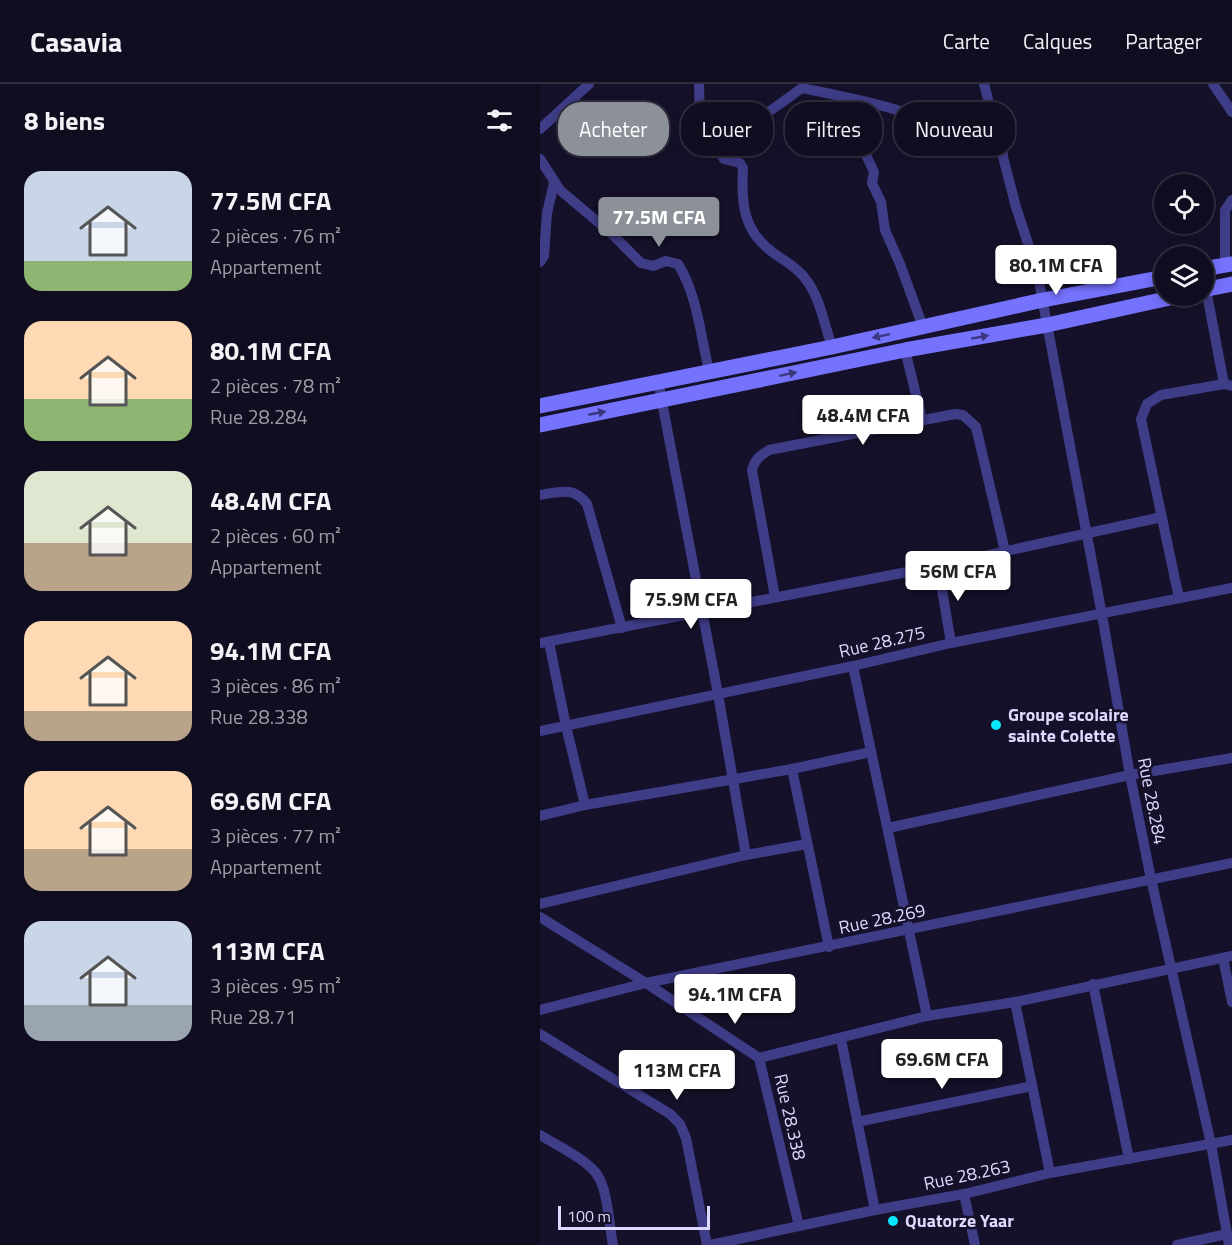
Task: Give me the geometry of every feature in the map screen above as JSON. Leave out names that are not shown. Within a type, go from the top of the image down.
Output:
[{"type":"main road","points":[[1214,267],[1229,264]]},
{"type":"main road","points":[[540,406],[832,347],[1043,300],[1154,279]]},
{"type":"main road","points":[[1214,288],[1232,284]]},
{"type":"main road","points":[[540,425],[905,350],[1047,325],[1154,301]]},
{"type":"street","points":[[540,129],[590,84]]},
{"type":"street","points":[[699,84],[700,122],[704,130],[724,159],[740,163],[743,168],[742,199],[755,237],[792,265],[805,279],[816,296],[832,347]]},
{"type":"street","name":"Rue 28.284","points":[[984,84],[989,102]]},
{"type":"street","points":[[1213,84],[1232,112]]},
{"type":"street","points":[[724,159],[770,111],[805,86],[894,111]]},
{"type":"street","points":[[855,100],[859,140],[874,172],[872,183],[881,202],[885,230],[923,327]]},
{"type":"street","name":"Rue 28.284","points":[[1004,156],[1016,207],[1037,271],[1130,775],[1211,1144],[1228,1240]]},
{"type":"street","points":[[540,159],[560,190],[612,234],[643,265],[653,266],[666,261],[678,264],[683,271],[700,322],[701,338],[709,371]]},
{"type":"street","points":[[540,262],[544,256],[547,213],[554,183]]},
{"type":"street","points":[[1229,264],[1225,210],[1232,200]]},
{"type":"street","points":[[1179,598],[1141,419],[1143,411],[1154,398],[1161,395],[1228,385],[1209,306]]},
{"type":"street","points":[[905,350],[922,419]]},
{"type":"street","points":[[658,381],[718,694],[746,855]]},
{"type":"street","points":[[775,597],[752,470],[760,455],[769,450],[922,419],[955,414],[963,416],[976,427],[1005,551]]},
{"type":"street","points":[[540,495],[574,493],[581,496],[586,504],[622,628]]},
{"type":"street","points":[[585,805],[544,643],[938,566],[1162,517]]},
{"type":"street","points":[[938,566],[951,643]]},
{"type":"street","name":"Rue 28.275","points":[[540,731],[853,666],[951,643],[1232,588]]},
{"type":"street","points":[[853,666],[927,1016]]},
{"type":"street","points":[[540,816],[585,805],[792,769],[871,752]]},
{"type":"street","points":[[888,828],[1130,775],[1232,758]]},
{"type":"street","points":[[792,769],[829,947]]},
{"type":"street","points":[[540,904],[746,855],[807,844]]},
{"type":"street","name":"Rue 28.269","points":[[540,1010],[646,983],[1232,863]]},
{"type":"street","name":"Rue 28.338","points":[[540,917],[646,983],[759,1058],[799,1226]]},
{"type":"street","points":[[759,1058],[927,1016],[1015,1002],[1227,957],[1232,1002]]},
{"type":"street","points":[[1093,984],[1129,1159]]},
{"type":"street","points":[[1015,1002],[1050,1173]]},
{"type":"street","points":[[540,1034],[670,1114],[680,1124],[686,1138],[708,1245]]},
{"type":"street","points":[[841,1039],[875,1210]]},
{"type":"street","points":[[857,1122],[1032,1086]]},
{"type":"street","points":[[540,1135],[597,1174],[602,1184],[613,1245]]},
{"type":"street","name":"Rue 28.263","points":[[708,1245],[964,1194],[1050,1173],[1232,1140]]},
{"type":"street","points":[[964,1194],[975,1245]]},
{"type":"street","points":[[1177,1245],[1228,1240]]},
{"type":"place","name":"Groupe scolaire sainte Colette","points":[[996,725]]},
{"type":"place","name":"Quatorze Yaar","points":[[893,1221]]}]
